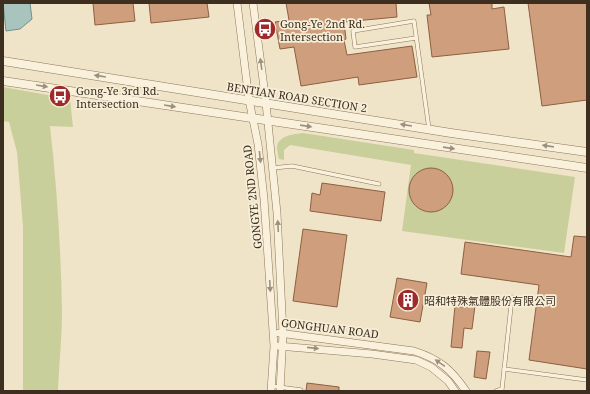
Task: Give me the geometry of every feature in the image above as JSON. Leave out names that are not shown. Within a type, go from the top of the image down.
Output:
[{"type":"street","name":"GONGYE 2ND ROAD","points":[[237,3],[249,100],[258,144],[268,253],[274,346],[271,388]]},
{"type":"street","name":"GONGYE 2ND ROAD","points":[[254,3],[277,213],[282,333],[280,389]]},
{"type":"street","name":"BENTIAN ROAD SECTION 2","points":[[3,61],[429,129],[587,152]]},
{"type":"street","points":[[3,81],[587,168]]},
{"type":"street","points":[[268,253],[279,253]]},
{"type":"street","name":"GONGHUAN ROAD","points":[[273,332],[414,351],[427,355],[440,362],[450,370],[466,391]]},
{"type":"street","name":"GONGHUAN ROAD","points":[[274,346],[416,360],[431,367],[448,381],[455,391]]},
{"type":"street","name":"GONGHUAN ROAD","points":[[383,356],[384,346]]},
{"type":"lane","points":[[416,38],[355,48],[352,31],[414,21],[429,129]]},
{"type":"lane","points":[[273,168],[292,166],[379,184]]},
{"type":"lane","points":[[496,391],[502,389],[512,297]]},
{"type":"lane","points":[[504,369],[587,380]]},
{"type":"lane","points":[[271,388],[301,390]]},
{"type":"green space","points":[[3,87],[70,99],[73,127],[50,126],[60,242],[62,322],[58,391],[23,391],[23,227],[17,152],[9,122],[3,121]]},
{"type":"green space","points":[[303,133],[414,150],[414,153],[575,177],[564,253],[402,231],[411,165],[290,145],[284,150],[284,160],[279,159],[277,146],[281,139]]},
{"type":"water","points":[[3,3],[30,3],[32,19],[20,29],[6,31]]},
{"type":"building","points":[[93,3],[133,3],[135,21],[95,25]]},
{"type":"building","points":[[149,3],[207,3],[209,17],[151,23]]},
{"type":"building","points":[[286,3],[396,3],[397,17],[344,22],[346,39],[344,40],[347,55],[412,46],[417,77],[359,85],[358,77],[301,86],[294,47],[280,49],[275,22],[289,20]]},
{"type":"building","points":[[429,3],[492,3],[492,9],[504,7],[509,49],[432,57],[427,15],[431,15]]},
{"type":"building","points":[[528,3],[587,3],[587,100],[542,106]]},
{"type":"building","points":[[431,168],[443,172],[449,178],[453,190],[449,202],[443,208],[431,212],[419,208],[413,202],[409,190],[413,178],[419,172]]},
{"type":"building","points":[[322,183],[385,192],[381,221],[310,211],[312,193],[320,195]]},
{"type":"building","points":[[303,229],[347,235],[337,307],[293,301]]},
{"type":"building","points":[[574,236],[587,237],[587,369],[529,360],[539,285],[461,274],[465,242],[571,257]]},
{"type":"building","name":"昭和特殊氣體股份有限公司","points":[[397,278],[427,283],[420,322],[390,317]]},
{"type":"building","points":[[465,297],[476,298],[472,329],[464,328],[462,348],[451,347],[455,306],[464,307]]},
{"type":"building","points":[[477,351],[490,352],[486,379],[474,377]]},
{"type":"building","points":[[307,383],[339,387],[339,391],[306,391]]},
{"type":"place","name":"Gong-Ye 2nd Rd. Intersection","points":[[265,29]]},
{"type":"place","name":"Gong-Ye 3rd Rd. Intersection","points":[[60,96]]},
{"type":"place","name":"昭和特殊氣體股份有限公司","points":[[408,300]]}]
